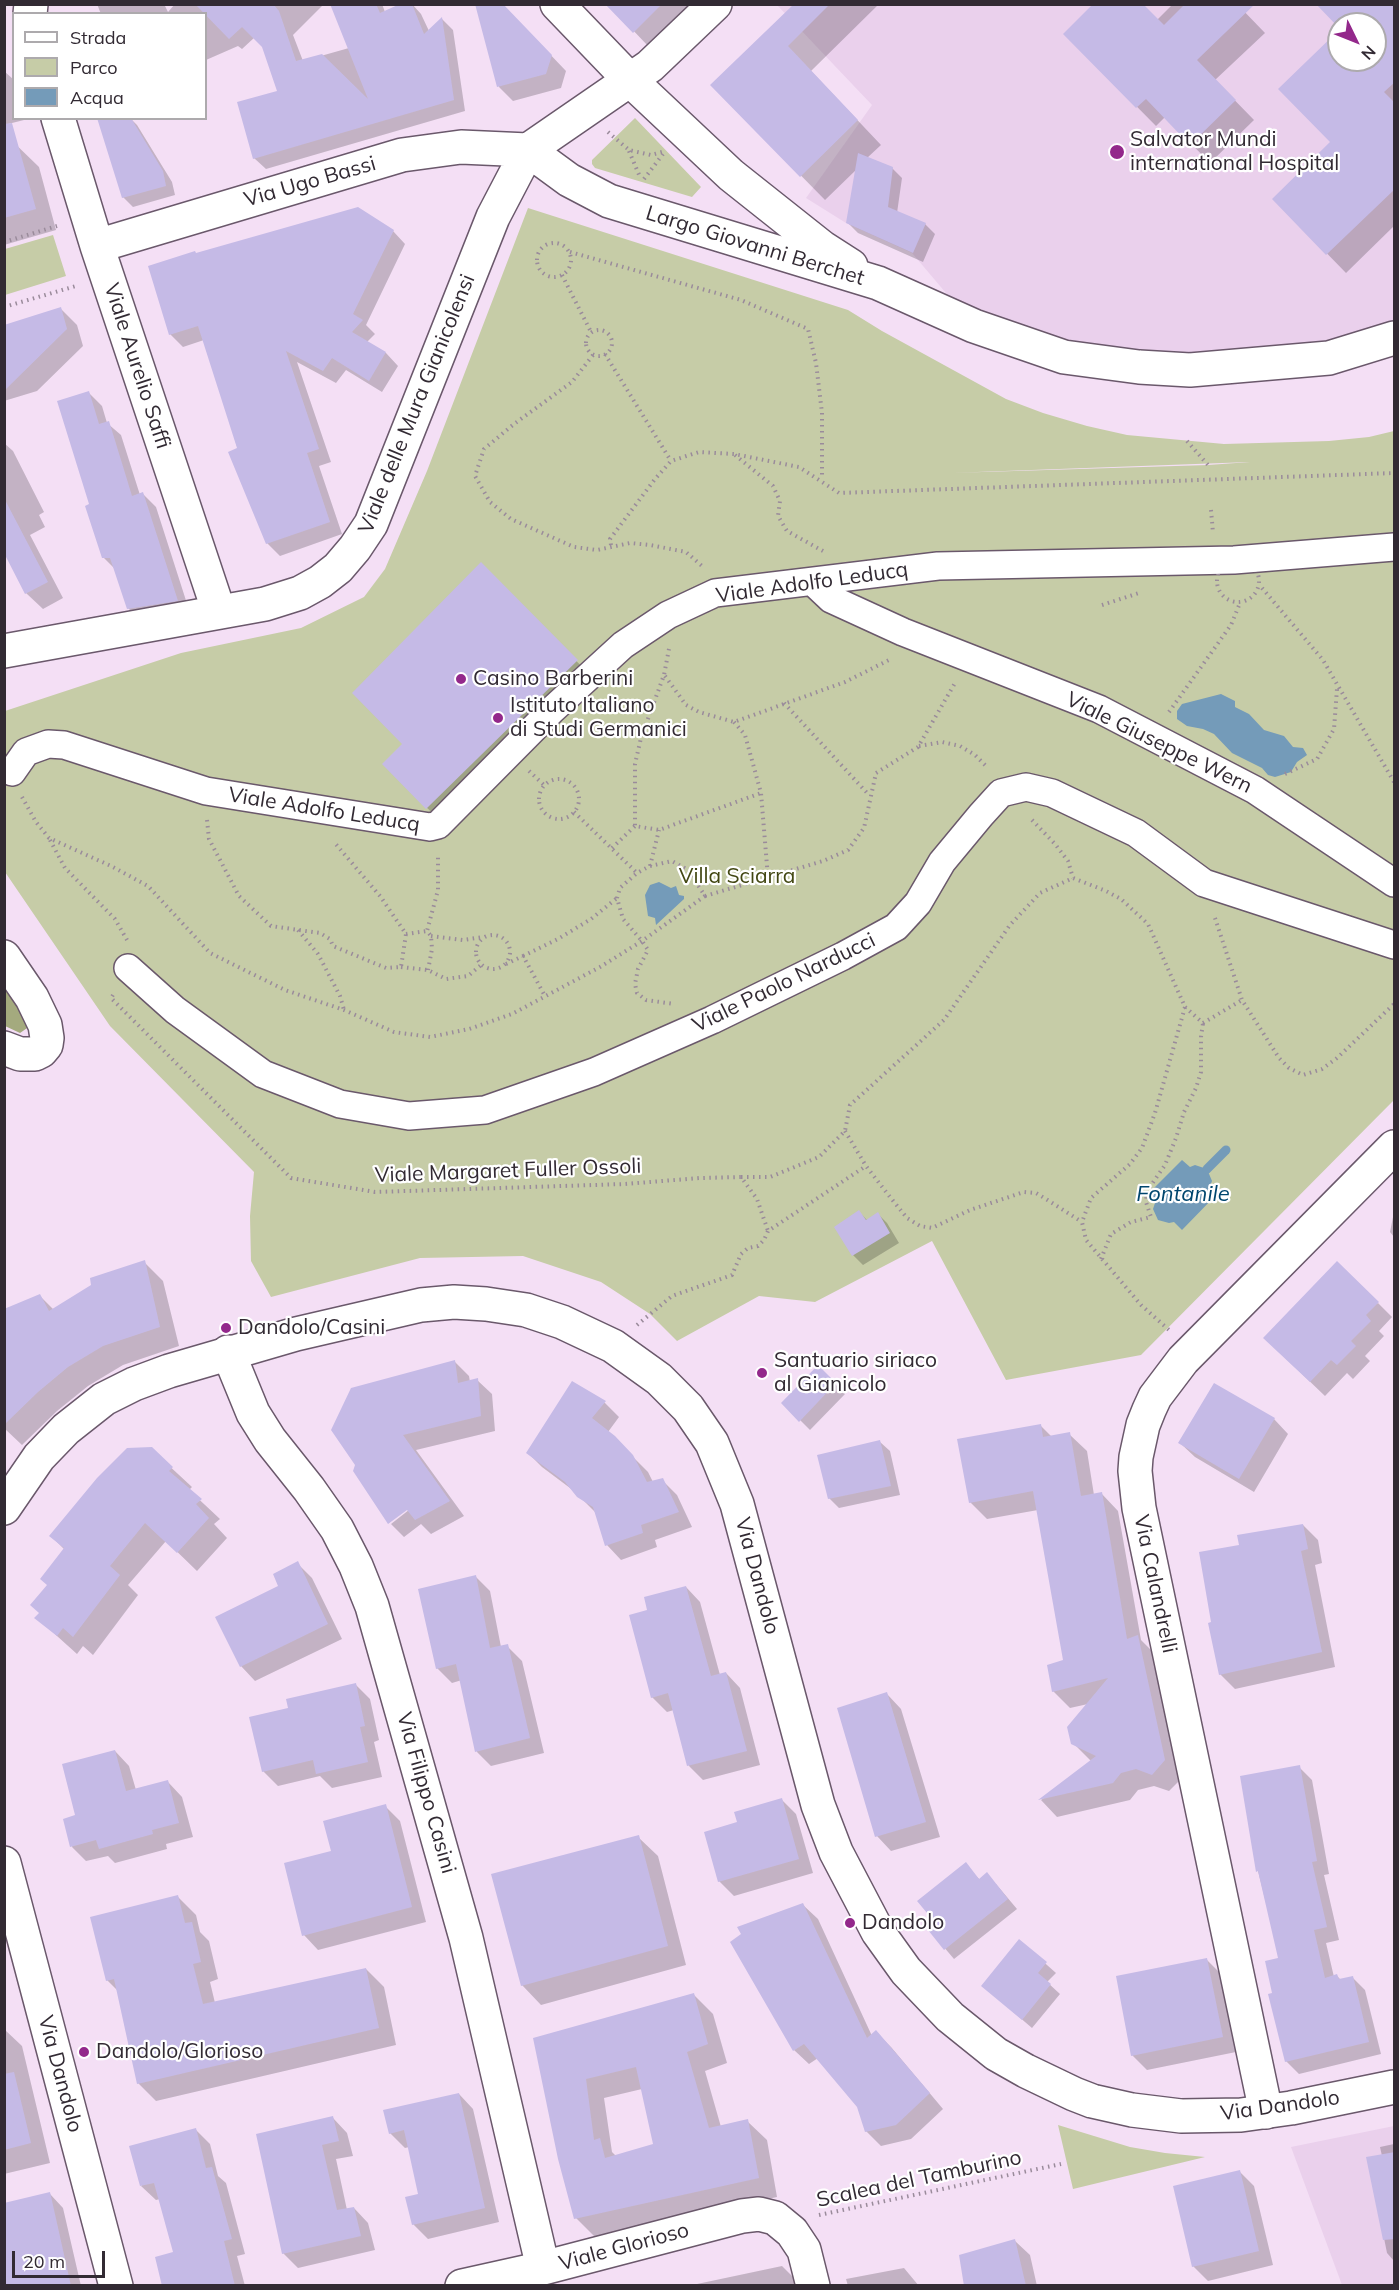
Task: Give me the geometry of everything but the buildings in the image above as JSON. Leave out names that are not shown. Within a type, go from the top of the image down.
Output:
[{"type":"street","name":"Largo Giovanni Berchet","points":[[557,4],[630,80],[748,190],[824,248],[878,284]]},
{"type":"street","points":[[528,150],[630,80],[673,46],[715,4]]},
{"type":"street","name":"Viale Aurelio Saffi","points":[[59,120],[102,261],[219,612]]},
{"type":"street","name":"Via Ugo Bassi","points":[[102,261],[402,155],[461,147],[528,150]]},
{"type":"street","name":"Largo Giovanni Berchet","points":[[528,150],[569,180],[609,201],[878,284]]},
{"type":"street","name":"Viale delle Mura Gianicolensi","points":[[4,651],[265,604],[306,590],[338,568],[363,537],[377,510],[493,217],[528,150]]},
{"type":"street","points":[[878,284],[974,326],[1035,348],[1064,357],[1139,367],[1190,370],[1308,360],[1345,354],[1395,338]]},
{"type":"street","name":"Viale Adolfo Leducq","points":[[12,772],[26,752],[48,744],[64,746],[206,791],[430,827],[438,825],[552,710],[624,645],[668,615],[715,593],[938,566],[1234,560],[1395,547]]},
{"type":"street","name":"Viale Giuseppe Wern","points":[[813,582],[831,599],[903,632],[1099,709],[1152,736],[1255,790],[1395,883]]},
{"type":"street","points":[[1001,793],[1026,787],[1052,793],[1136,833],[1204,883],[1395,945]]},
{"type":"street","name":"Viale Paolo Narducci","points":[[129,968],[175,1010],[263,1074],[340,1104],[409,1116],[485,1110],[594,1072],[701,1025],[843,956],[896,927],[918,903],[942,862],[1001,793]]},
{"type":"street","points":[[4,957],[32,998],[47,1032],[46,1045],[41,1051],[26,1054],[9,1050]]},
{"type":"street","name":"Via Calandrelli","points":[[1266,2112],[1136,1490],[1136,1456],[1143,1425],[1155,1397],[1192,1351],[1395,1147]]},
{"type":"street","name":"Via Dandolo","points":[[4,1508],[39,1457],[66,1429],[92,1407],[141,1381],[228,1352],[421,1305],[470,1302],[526,1310],[562,1322],[613,1346],[642,1365],[675,1394],[700,1424],[721,1461],[738,1504],[818,1805],[836,1852],[870,1919],[906,1971],[938,2005],[980,2042],[1018,2067],[1074,2094],[1112,2106],[1154,2113],[1209,2116],[1266,2112],[1395,2087]]},
{"type":"street","name":"Via Filippo Casini","points":[[228,1352],[246,1400],[260,1426],[320,1503],[347,1548],[362,1579],[376,1618],[466,1938],[543,2268]]},
{"type":"street","name":"Via Dandolo","points":[[4,1863],[116,2286]]},
{"type":"street","name":"Viale Glorioso","points":[[462,2286],[543,2268],[742,2216],[759,2214],[775,2218],[783,2223]]},
{"type":"street","points":[[783,2223],[804,2250],[813,2286]]},
{"type":"path","points":[[585,111],[629,150],[651,155],[666,150],[642,182]]},
{"type":"path","points":[[4,242],[57,226]]},
{"type":"path","points":[[570,252],[572,262],[561,275],[554,277],[545,274],[538,265],[538,254],[545,245],[550,242],[562,244],[570,252],[741,300],[808,329],[816,363],[822,413],[822,480]]},
{"type":"path","points":[[4,307],[102,261]]},
{"type":"path","points":[[561,275],[591,332]]},
{"type":"path","points":[[603,330],[610,335],[611,348],[601,356],[592,355],[586,344],[588,335],[591,332],[603,330]]},
{"type":"path","points":[[605,354],[671,461]]},
{"type":"path","points":[[592,355],[572,382],[484,449],[476,476],[490,502],[511,519],[574,547],[597,550],[611,545],[630,543],[686,552],[698,560],[710,575],[715,593]]},
{"type":"path","points":[[1187,441],[1208,465]]},
{"type":"path","points":[[611,545],[610,539],[671,461],[699,452],[734,454],[799,467],[839,493],[1395,473]]},
{"type":"path","points":[[734,454],[773,486],[780,501],[778,516],[787,531],[819,547],[848,578]]},
{"type":"path","points":[[1259,585],[1323,660],[1395,782]]},
{"type":"path","points":[[1152,736],[1231,625],[1240,603]]},
{"type":"path","points":[[612,848],[635,826],[635,764],[640,738],[664,675],[670,645],[668,615]]},
{"type":"path","points":[[734,722],[845,682],[890,659],[903,632]]},
{"type":"path","points":[[918,747],[952,689],[966,657]]},
{"type":"path","points":[[664,675],[686,705],[699,712],[734,722],[745,735],[761,793],[768,878]]},
{"type":"path","points":[[1255,790],[1317,759],[1334,729],[1338,688]]},
{"type":"path","points":[[784,703],[870,796]]},
{"type":"path","points":[[50,838],[148,886],[210,953],[285,990],[344,1010],[394,1032],[430,1036],[469,1029],[512,1014],[600,967],[642,941],[705,896],[823,861],[848,850],[864,828],[876,772],[918,747],[942,742],[960,746],[975,755],[991,770],[1001,793],[1055,844],[1068,861],[1073,878]]},
{"type":"path","points":[[12,772],[25,803],[36,822],[50,838],[65,868],[115,919],[127,939],[129,968]]},
{"type":"path","points":[[560,779],[572,783],[576,788],[579,801],[574,812],[569,816],[556,819],[544,813],[539,801],[543,788],[553,780],[560,779]]},
{"type":"path","points":[[206,791],[205,807],[209,839],[239,896],[271,926],[320,933],[330,939],[333,945],[386,968],[428,970],[446,978],[468,976],[481,965]]},
{"type":"path","points":[[635,826],[658,830],[761,793]]},
{"type":"path","points":[[311,809],[332,840],[380,896],[406,934],[400,967]]},
{"type":"path","points":[[574,812],[637,873]]},
{"type":"path","points":[[427,932],[438,890],[438,825]]},
{"type":"path","points":[[650,866],[658,830]]},
{"type":"path","points":[[679,1004],[645,1000],[637,993],[635,984],[638,969],[648,950],[623,919],[617,898],[620,888],[637,873],[650,866],[672,861],[688,870],[705,896]]},
{"type":"path","points":[[1082,1222],[1047,1198],[1036,1193],[1023,1192],[970,1210],[932,1228],[920,1226],[907,1218],[866,1166],[845,1131],[850,1105],[944,1020],[1010,925],[1040,893],[1073,878],[1114,895],[1148,924],[1185,1007],[1203,1023]]},
{"type":"path","points":[[1204,883],[1242,1000],[1279,1059],[1289,1068],[1303,1075],[1322,1068],[1337,1058],[1395,1004]]},
{"type":"path","points":[[493,935],[482,939],[476,949],[477,960],[481,965],[493,970],[558,939],[591,919],[617,898]]},
{"type":"path","points":[[297,929],[318,954],[340,996],[344,1010]]},
{"type":"path","points":[[406,934],[427,932]]},
{"type":"path","points":[[427,932],[431,936],[463,940],[493,935],[503,939],[510,949],[505,965]]},
{"type":"path","points":[[428,970],[432,949],[431,936]]},
{"type":"path","points":[[523,956],[545,996]]},
{"type":"path","name":"Viale Margaret Fuller Ossoli","points":[[111,998],[291,1178],[375,1192],[614,1185],[681,1179],[770,1178],[819,1157],[845,1131]]},
{"type":"path","points":[[1203,1023],[1242,1000]]},
{"type":"path","points":[[1185,1007],[1155,1113],[1142,1148],[1130,1164],[1091,1198],[1082,1222],[1086,1240],[1101,1259],[1141,1305],[1192,1351]]},
{"type":"path","points":[[1101,1259],[1111,1234],[1131,1222],[1151,1216],[1146,1202],[1147,1191],[1165,1166],[1201,1072],[1203,1023]]},
{"type":"path","points":[[613,1346],[672,1296],[732,1275],[741,1254],[747,1248],[758,1246],[768,1231],[866,1166]]},
{"type":"path","points":[[741,1177],[757,1199],[768,1231]]},
{"type":"path","name":"Scalea del Tamburino","points":[[783,2223],[1061,2164]]},
{"type":"shaded area","name":"Salvator Mundi international Hospital","points":[[777,5],[1394,5],[1394,338],[1190,370],[974,326],[912,253],[846,223],[806,198],[872,105]]},
{"type":"shaded area","points":[[1394,2126],[1394,2285],[1342,2285],[1291,2147]]},
{"type":"green space","points":[[635,118],[701,187],[692,197],[595,168],[592,164],[592,160]]},
{"type":"green space","name":"Villa Sciarra","points":[[528,208],[848,310],[1006,399],[1087,426],[1127,435],[1224,444],[1329,441],[1369,437],[1394,431],[1394,1100],[1141,1355],[1006,1380],[932,1241],[815,1302],[759,1296],[677,1341],[650,1314],[601,1282],[523,1256],[420,1258],[271,1297],[251,1261],[250,1216],[254,1172],[110,1026],[5,872],[5,711],[181,653],[301,628],[364,597],[385,569],[427,471]],"holes":[[[1250,462],[1208,465],[950,473]]]},
{"type":"green space","points":[[53,235],[66,276],[5,295],[5,249]]},
{"type":"green space","points":[[4,986],[24,1013],[30,1026],[20,1033],[5,1026]]},
{"type":"green space","points":[[1058,2125],[1130,2147],[1205,2157],[1073,2189]]},
{"type":"water","points":[[1221,694],[1235,701],[1235,707],[1249,714],[1264,730],[1284,736],[1293,747],[1303,748],[1307,755],[1297,762],[1291,772],[1275,777],[1232,753],[1214,734],[1187,726],[1177,719],[1177,711],[1182,704]]},
{"type":"water","points":[[659,882],[671,888],[676,886],[679,895],[684,896],[684,899],[656,925],[655,918],[648,916],[645,895],[650,885]]},
{"type":"water","name":"Fontanile","points":[[1182,1160],[1190,1167],[1195,1165],[1207,1169],[1212,1181],[1210,1186],[1217,1194],[1182,1230],[1174,1222],[1158,1220],[1153,1209],[1155,1203],[1147,1195]]},
{"type":"waterway","points":[[1207,1169],[1226,1150]]},
{"type":"place","name":"Salvator Mundi international Hospital","points":[[1117,152]]},
{"type":"place","name":"Casino Barberini","points":[[461,679]]},
{"type":"place","name":"Istituto Italiano di Studi Germanici","points":[[498,718]]},
{"type":"place","name":"Dandolo/Casini","points":[[226,1328]]},
{"type":"place","name":"Santuario siriaco al Gianicolo","points":[[762,1373]]},
{"type":"place","name":"Dandolo","points":[[850,1923]]},
{"type":"place","name":"Dandolo/Glorioso","points":[[84,2052]]}]
